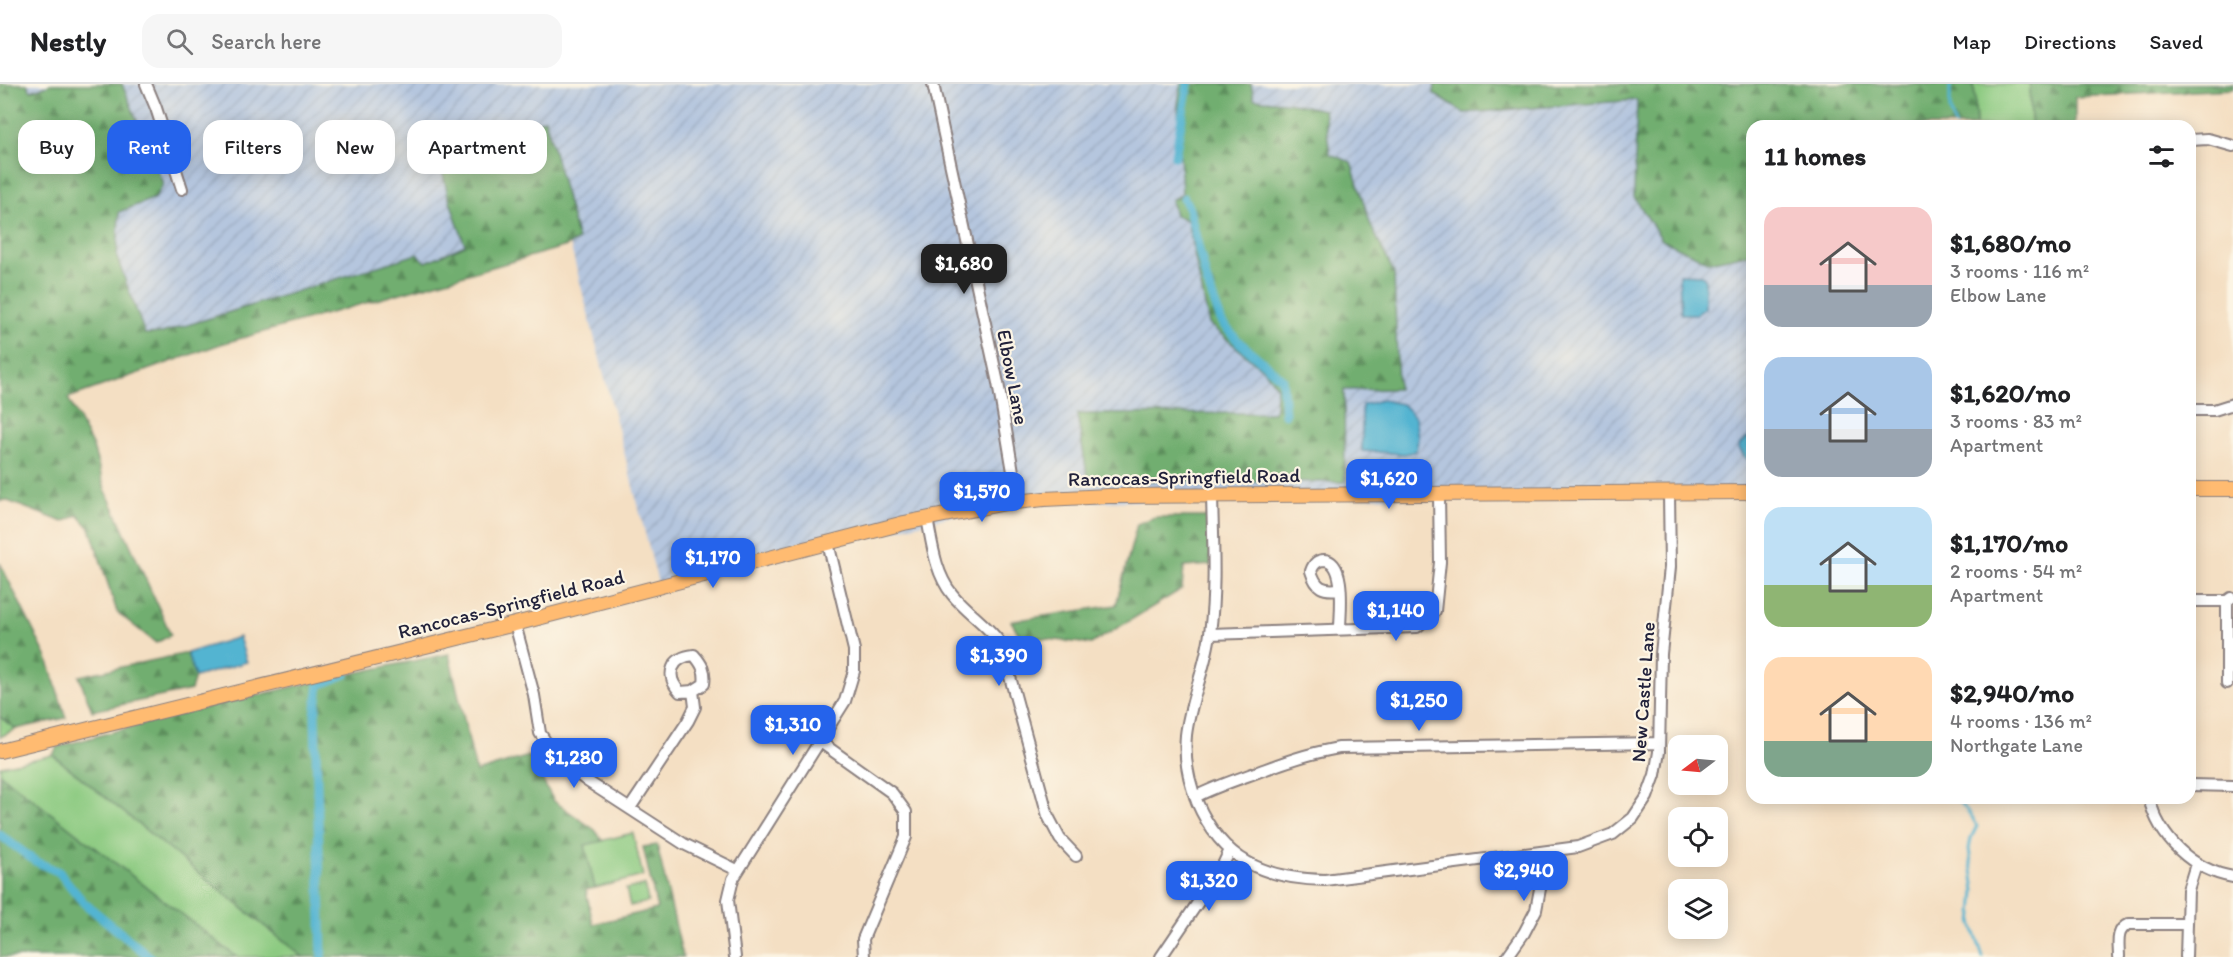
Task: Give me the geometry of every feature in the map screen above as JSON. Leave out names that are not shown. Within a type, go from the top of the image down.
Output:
[{"type":"main road","points":[[2196,489],[2233,489]]},
{"type":"main road","name":"Rancocas-Springfield Road","points":[[0,751],[515,624],[927,518],[1018,501],[1109,496],[1746,492]]},
{"type":"street","points":[[146,84],[182,189]]},
{"type":"street","name":"Elbow Lane","points":[[933,84],[998,382],[1018,501]]},
{"type":"street","points":[[2196,140],[2208,139],[2233,146]]},
{"type":"street","points":[[2196,410],[2214,410],[2233,405]]},
{"type":"street","name":"New Castle Lane","points":[[1212,496],[1210,634],[1186,735],[1187,762],[1195,797],[1209,824],[1230,850],[1246,862],[1277,874],[1325,880],[1578,847],[1601,840],[1633,818],[1652,786],[1658,763],[1661,654],[1670,567],[1669,493]]},
{"type":"street","points":[[1210,634],[1417,627],[1435,611],[1440,562],[1439,494]]},
{"type":"street","points":[[927,518],[935,557],[946,585],[956,599],[988,627],[1001,644],[1047,816],[1060,839],[1076,856]]},
{"type":"street","points":[[735,957],[728,900],[729,889],[737,870],[845,701],[854,671],[854,650],[828,543]]},
{"type":"street","points":[[1339,589],[1340,629]]},
{"type":"street","points":[[2196,601],[2230,599],[2227,683]]},
{"type":"street","points":[[515,624],[534,695],[540,733],[549,748],[570,769],[684,844],[737,870]]},
{"type":"street","points":[[630,808],[691,716],[695,707],[693,691]]},
{"type":"street","points":[[819,741],[892,793],[906,812],[906,837],[863,939],[864,957]]},
{"type":"street","points":[[1195,797],[1215,787],[1277,764],[1339,748],[1659,743]]},
{"type":"street","points":[[2196,785],[2233,786]]},
{"type":"street","points":[[2152,804],[2164,834],[2196,864],[2219,874],[2233,877]]},
{"type":"street","points":[[1161,957],[1219,871],[1230,850]]},
{"type":"street","points":[[1507,957],[1524,933],[1536,910],[1546,852]]},
{"type":"street","points":[[2186,957],[2189,883],[2196,864]]},
{"type":"street","points":[[2119,957],[2119,934],[2123,926],[2129,924],[2187,924]]},
{"type":"shaded area","points":[[0,84],[1786,84],[1757,120],[1746,120],[1746,492],[1006,503],[659,587],[569,240],[76,380],[23,174],[95,174],[95,120],[18,120],[18,154]]},
{"type":"green space","points":[[0,84],[27,84],[31,91],[51,84],[122,84],[137,120],[107,120],[107,174],[159,174],[163,184],[155,198],[119,212],[117,258],[145,334],[162,333],[417,254],[426,262],[465,245],[443,174],[547,174],[547,126],[578,240],[567,246],[221,344],[68,398],[93,447],[105,489],[171,635],[156,643],[117,612],[90,528],[78,515],[63,522],[5,500],[0,501]]},
{"type":"green space","points":[[1181,84],[1251,84],[1254,99],[1292,103],[1324,110],[1330,154],[1351,162],[1371,226],[1394,273],[1398,389],[1344,390],[1345,482],[1088,480],[1077,414],[1274,413],[1277,387],[1265,371],[1209,324],[1187,220],[1175,215],[1171,200],[1182,194],[1178,105]]},
{"type":"green space","points":[[1435,84],[1974,84],[1976,120],[1746,120],[1746,254],[1709,262],[1662,240],[1634,197],[1637,100],[1464,113],[1434,94]]},
{"type":"green space","points":[[1974,84],[2030,84],[2031,120],[1976,120]]},
{"type":"green space","points":[[2030,84],[2233,84],[2233,89],[2075,97],[2075,120],[2031,120]]},
{"type":"green space","points":[[1155,517],[1211,517],[1211,565],[1184,567],[1182,589],[1091,644],[1020,636],[1011,621],[1116,605],[1137,524]]},
{"type":"green space","points":[[0,563],[47,658],[66,718],[16,729],[0,717]]},
{"type":"green space","points":[[187,653],[195,677],[191,690],[92,711],[79,676]]},
{"type":"green space","points":[[449,654],[476,772],[529,756],[554,801],[595,830],[603,841],[585,845],[595,888],[586,890],[593,924],[657,909],[643,847],[657,845],[683,957],[303,957],[53,755],[57,747],[203,708]]},
{"type":"green space","points":[[0,717],[16,729],[0,737]]},
{"type":"green space","points":[[53,755],[303,957],[237,957],[0,774],[0,766]]},
{"type":"green space","points":[[0,774],[237,957],[0,957]]},
{"type":"green space","points":[[633,833],[643,876],[595,888],[584,845]]},
{"type":"green space","points":[[645,885],[648,902],[630,906],[626,889]]},
{"type":"water","points":[[1679,274],[1702,275],[1705,278],[1705,308],[1697,314],[1681,314]]},
{"type":"water","points":[[1382,400],[1402,404],[1415,417],[1418,438],[1416,451],[1405,454],[1362,451],[1362,405]]},
{"type":"water","points":[[1746,440],[1746,458],[1739,448]]},
{"type":"water","points":[[239,637],[247,662],[195,677],[187,653]]},
{"type":"waterway","points":[[1175,156],[1188,84]]},
{"type":"waterway","points":[[1950,84],[1950,110],[1953,120]]},
{"type":"waterway","points":[[1184,198],[1189,209],[1207,282],[1222,323],[1239,342],[1282,379],[1285,414]]},
{"type":"waterway","points":[[322,957],[315,715],[319,685],[345,674]]},
{"type":"waterway","points":[[1962,804],[1977,826],[1969,849],[1975,891],[1972,924],[1983,957]]},
{"type":"waterway","points":[[0,835],[35,861],[59,872],[84,903],[150,957]]}]
